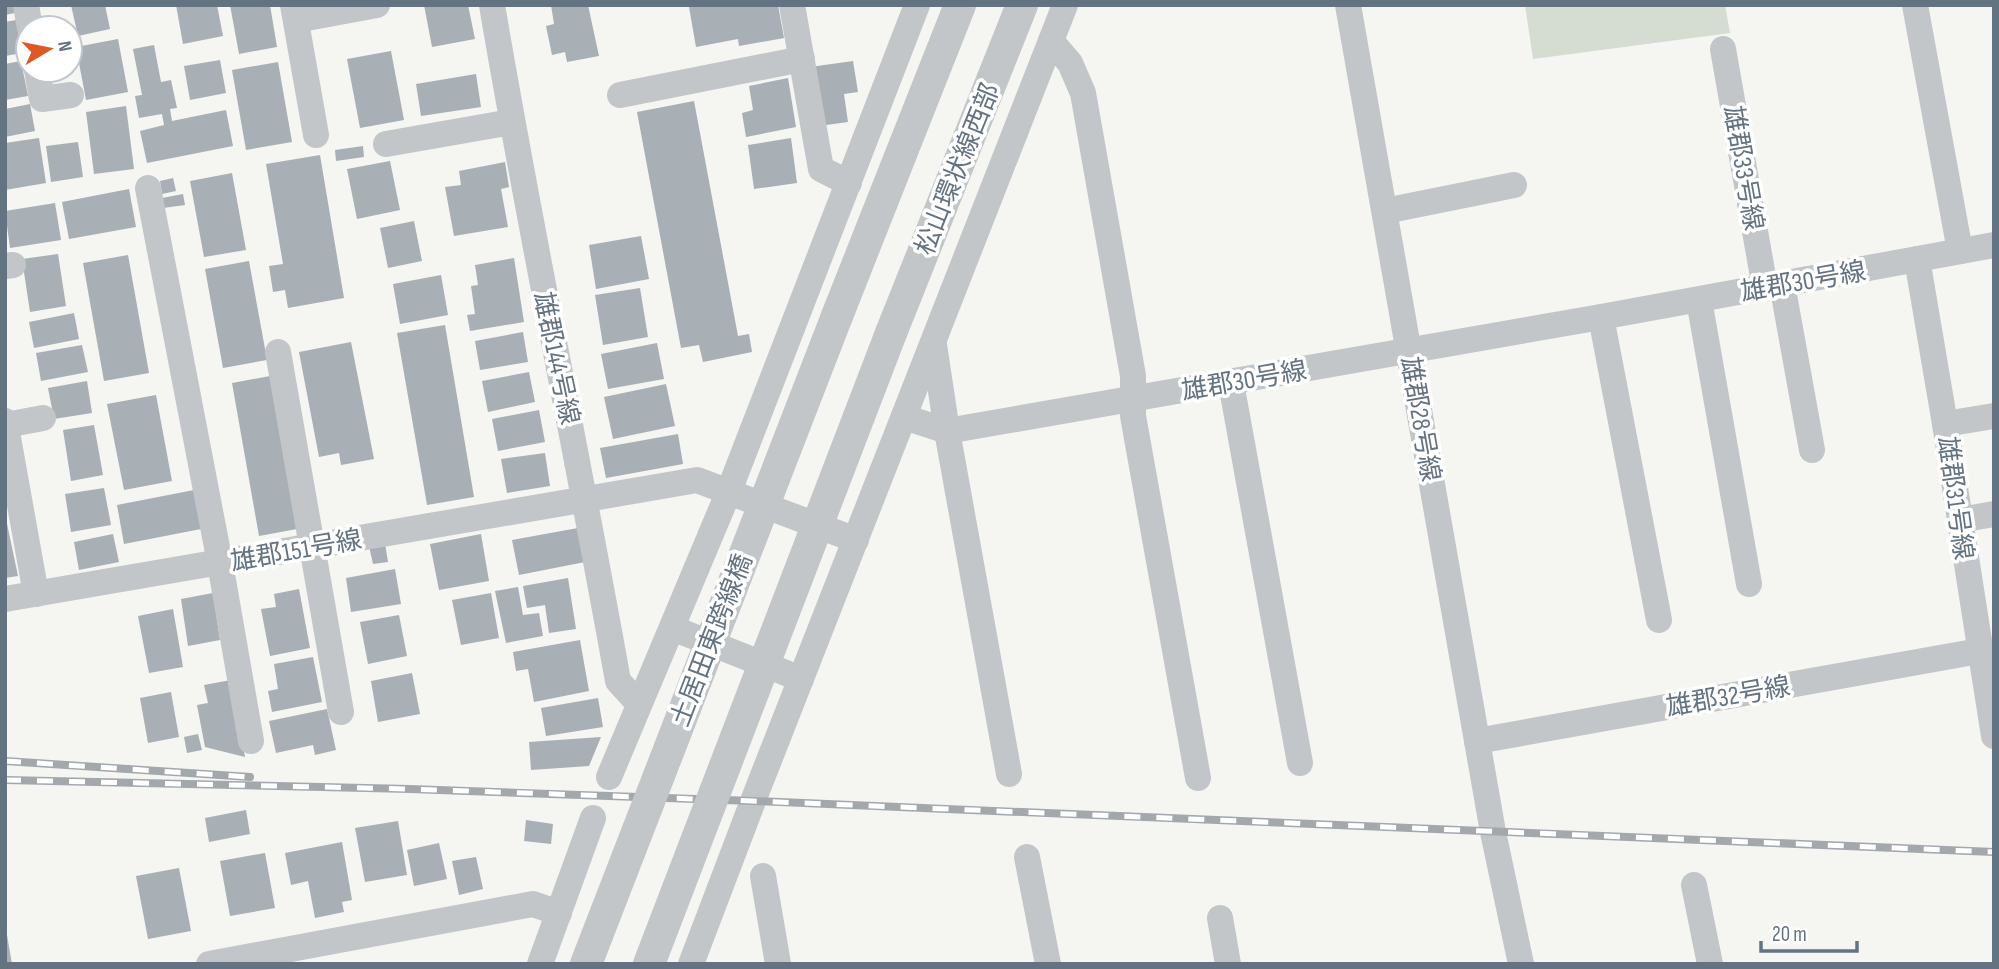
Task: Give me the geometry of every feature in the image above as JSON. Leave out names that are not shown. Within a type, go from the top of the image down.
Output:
[{"type":"street","points":[[316,135],[294,13],[377,5]]},
{"type":"street","name":"雄郡144号線","points":[[492,5],[511,122],[586,500],[618,681],[638,703]]},
{"type":"street","points":[[792,5],[821,169],[849,183]]},
{"type":"street","points":[[609,777],[729,491],[917,5]]},
{"type":"street","name":"土居田東跨線橋","points":[[586,964],[960,5]]},
{"type":"street","name":"松山環状線西部","points":[[649,964],[891,333],[1023,5]]},
{"type":"street","points":[[691,964],[1065,5]]},
{"type":"street","name":"雄郡28号線","points":[[1348,5],[1493,832],[1521,964]]},
{"type":"street","points":[[1915,5],[1960,251]]},
{"type":"street","points":[[1051,41],[1070,63],[1083,93],[1133,376],[1133,416],[1198,778]]},
{"type":"street","name":"雄郡33号線","points":[[1723,49],[1812,450]]},
{"type":"street","points":[[620,95],[802,60]]},
{"type":"street","points":[[39,84],[42,99],[71,95]]},
{"type":"street","points":[[386,144],[511,122]]},
{"type":"street","points":[[1385,211],[1514,185]]},
{"type":"street","points":[[148,188],[220,563],[251,741]]},
{"type":"street","name":"雄郡30号線","points":[[904,417],[947,431],[1699,300],[1994,245]]},
{"type":"street","name":"雄郡31号線","points":[[1917,259],[1994,736]]},
{"type":"street","points":[[1699,300],[1749,584]]},
{"type":"street","points":[[1601,317],[1658,620]]},
{"type":"street","points":[[934,341],[947,431],[1009,774]]},
{"type":"street","points":[[278,352],[341,712]]},
{"type":"street","points":[[1231,383],[1300,763]]},
{"type":"street","points":[[1945,424],[1994,416]]},
{"type":"street","points":[[36,594],[6,423],[43,418]]},
{"type":"street","points":[[586,500],[697,480],[856,540]]},
{"type":"street","name":"雄郡151号線","points":[[5,599],[586,500]]},
{"type":"street","points":[[1960,520],[1994,514]]},
{"type":"street","points":[[672,628],[801,679]]},
{"type":"street","name":"雄郡32号線","points":[[1477,741],[1979,651]]},
{"type":"street","points":[[540,964],[593,818]]},
{"type":"street","points":[[1027,857],[1048,964]]},
{"type":"street","points":[[762,876],[778,964]]},
{"type":"street","points":[[1694,886],[1710,964]]},
{"type":"street","points":[[209,964],[533,905],[559,913]]},
{"type":"street","points":[[1220,918],[1228,964]]},
{"type":"shaded area","points":[[1525,5],[1725,5],[1730,33],[1533,59]]},
{"type":"building","points":[[5,5],[14,5],[15,13],[5,15]]},
{"type":"building","points":[[71,5],[105,5],[110,29],[84,35],[84,14],[73,14]]},
{"type":"building","points":[[176,5],[217,5],[223,36],[183,44]]},
{"type":"building","points":[[230,5],[270,5],[277,47],[239,54]]},
{"type":"building","points":[[424,5],[468,5],[475,39],[432,47]]},
{"type":"building","points":[[551,5],[588,5],[599,56],[567,62],[565,52],[552,55],[546,26],[554,24]]},
{"type":"building","points":[[778,5],[784,38],[739,46],[738,39],[696,47],[689,7]]},
{"type":"building","points":[[14,20],[14,54],[5,56],[5,22]]},
{"type":"building","points":[[118,39],[128,92],[86,100],[83,84],[84,45]]},
{"type":"building","points":[[154,45],[161,82],[171,80],[177,108],[170,109],[172,121],[226,110],[233,146],[147,163],[140,131],[164,125],[162,114],[139,118],[135,96],[142,95],[133,49]]},
{"type":"building","points":[[391,51],[404,120],[360,128],[347,59]]},
{"type":"building","points":[[220,60],[226,93],[190,100],[184,66]]},
{"type":"building","points":[[853,61],[858,92],[844,94],[848,122],[819,126],[810,67]]},
{"type":"building","points":[[14,62],[14,84],[26,84],[28,96],[5,100],[5,64]]},
{"type":"building","points":[[278,62],[292,142],[246,150],[232,70]]},
{"type":"building","points":[[476,74],[481,107],[421,116],[416,84]]},
{"type":"building","points":[[788,78],[796,127],[746,137],[742,113],[753,110],[749,86]]},
{"type":"building","points":[[694,101],[738,336],[749,334],[752,352],[703,362],[699,345],[681,348],[637,112]]},
{"type":"building","points":[[30,104],[35,131],[5,137],[5,109]]},
{"type":"building","points":[[126,106],[134,169],[94,174],[86,112]]},
{"type":"building","points":[[39,138],[46,183],[5,190],[5,143]]},
{"type":"building","points":[[791,138],[797,183],[754,189],[748,145]]},
{"type":"building","points":[[78,142],[83,177],[51,182],[46,146]]},
{"type":"building","points":[[363,146],[364,157],[336,161],[335,150]]},
{"type":"building","points":[[320,155],[344,298],[288,308],[285,290],[273,292],[269,266],[283,264],[266,164]]},
{"type":"building","points":[[390,161],[400,210],[357,219],[347,169]]},
{"type":"building","points":[[505,162],[509,187],[501,189],[508,227],[454,236],[445,187],[461,185],[459,171]]},
{"type":"building","points":[[232,173],[246,250],[204,257],[190,181]]},
{"type":"building","points":[[173,178],[176,191],[162,194],[160,181]]},
{"type":"building","points":[[129,189],[136,227],[69,239],[62,202]]},
{"type":"building","points":[[183,194],[185,205],[163,208],[162,198]]},
{"type":"building","points":[[55,203],[61,240],[10,248],[5,211]]},
{"type":"building","points":[[414,221],[422,261],[388,268],[380,228]]},
{"type":"building","points":[[641,236],[649,279],[596,289],[589,245]]},
{"type":"building","points":[[58,254],[66,306],[30,312],[22,259]]},
{"type":"building","points":[[128,255],[149,373],[104,381],[83,263]]},
{"type":"building","points":[[514,258],[524,322],[470,331],[467,315],[475,314],[471,286],[478,285],[475,265]]},
{"type":"building","points":[[249,261],[267,360],[223,368],[205,269]]},
{"type":"building","points":[[441,275],[448,315],[400,324],[393,284]]},
{"type":"building","points":[[640,288],[648,337],[603,345],[595,295]]},
{"type":"building","points":[[74,313],[79,339],[34,348],[29,322]]},
{"type":"building","points":[[445,325],[474,497],[427,505],[397,333]]},
{"type":"building","points":[[523,332],[528,362],[480,370],[475,341]]},
{"type":"building","points":[[351,342],[374,459],[341,465],[339,453],[319,457],[299,352]]},
{"type":"building","points":[[657,343],[664,379],[608,389],[601,354]]},
{"type":"building","points":[[82,345],[88,372],[41,381],[36,353]]},
{"type":"building","points":[[529,372],[535,402],[488,412],[482,381]]},
{"type":"building","points":[[270,376],[297,529],[259,536],[232,383]]},
{"type":"building","points":[[87,381],[92,413],[54,419],[48,388]]},
{"type":"building","points":[[666,384],[675,426],[613,439],[604,397]]},
{"type":"building","points":[[156,395],[172,481],[124,490],[107,404]]},
{"type":"building","points":[[539,410],[545,442],[498,451],[492,419]]},
{"type":"building","points":[[94,425],[103,475],[71,481],[63,430]]},
{"type":"building","points":[[678,434],[683,464],[606,478],[600,448]]},
{"type":"building","points":[[545,453],[550,486],[507,493],[501,459]]},
{"type":"building","points":[[104,488],[111,525],[71,532],[65,494]]},
{"type":"building","points":[[194,490],[201,529],[124,544],[117,505]]},
{"type":"building","points":[[5,514],[18,576],[5,578]]},
{"type":"building","points":[[578,528],[585,562],[519,575],[512,540]]},
{"type":"building","points":[[113,534],[119,562],[79,570],[74,542]]},
{"type":"building","points":[[481,534],[489,581],[439,590],[430,544]]},
{"type":"building","points":[[385,543],[388,562],[373,564],[369,546]]},
{"type":"building","points":[[395,569],[401,604],[351,612],[346,578]]},
{"type":"building","points":[[568,578],[576,629],[549,633],[545,605],[527,608],[523,586]]},
{"type":"building","points":[[518,587],[523,615],[539,613],[543,636],[506,643],[495,591]]},
{"type":"building","points":[[299,589],[310,648],[270,656],[261,609],[276,607],[274,594]]},
{"type":"building","points":[[213,593],[220,640],[188,646],[181,599]]},
{"type":"building","points":[[491,593],[499,638],[461,645],[452,600]]},
{"type":"building","points":[[173,609],[183,667],[149,673],[138,616]]},
{"type":"building","points":[[399,615],[407,656],[368,664],[360,622]]},
{"type":"building","points":[[580,640],[589,691],[534,702],[528,669],[516,671],[513,652]]},
{"type":"building","points":[[313,657],[322,702],[272,712],[268,691],[278,689],[274,664]]},
{"type":"building","points":[[412,673],[420,714],[378,722],[371,681]]},
{"type":"building","points":[[231,680],[245,757],[205,747],[197,705],[208,703],[204,685]]},
{"type":"building","points":[[171,692],[179,737],[148,743],[140,698]]},
{"type":"building","points":[[598,698],[603,727],[546,736],[541,708]]},
{"type":"building","points":[[327,709],[336,750],[315,755],[313,745],[276,753],[269,721]]},
{"type":"building","points":[[198,734],[202,750],[187,753],[184,737]]},
{"type":"building","points":[[601,737],[589,766],[531,770],[529,742]]},
{"type":"building","points":[[246,810],[250,834],[209,842],[205,818]]},
{"type":"building","points":[[526,820],[553,824],[551,844],[524,841]]},
{"type":"building","points":[[398,821],[407,875],[365,882],[355,828]]},
{"type":"building","points":[[342,842],[352,900],[342,902],[344,912],[315,918],[308,881],[291,885],[285,853]]},
{"type":"building","points":[[439,843],[447,879],[414,886],[407,850]]},
{"type":"building","points":[[265,853],[275,908],[230,916],[220,861]]},
{"type":"building","points":[[476,857],[483,889],[459,895],[452,861]]},
{"type":"building","points":[[179,868],[191,931],[148,939],[136,876]]},
{"type":"building","points":[[7,935],[12,964],[5,964]]},
{"type":"railway","points":[[5,761],[250,777]]},
{"type":"railway","points":[[5,780],[410,789],[753,801],[1994,852]]}]
